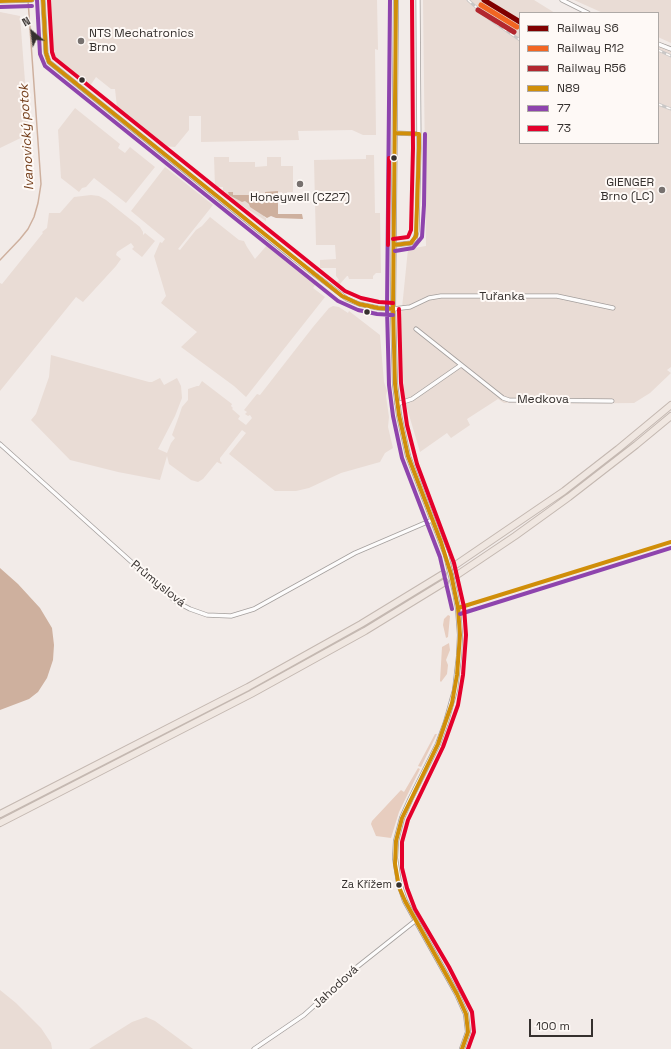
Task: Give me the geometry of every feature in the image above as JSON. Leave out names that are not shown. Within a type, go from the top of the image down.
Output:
[{"type":"highway","points":[[454,566],[564,491],[624,445],[671,405]]},
{"type":"highway","points":[[457,575],[569,497],[671,416]]},
{"type":"highway","points":[[0,814],[248,687],[361,624],[443,574]]},
{"type":"highway","points":[[0,823],[258,691],[365,631],[445,582]]},
{"type":"highway","points":[[0,828],[22,816],[43,801]]},
{"type":"street","points":[[0,1],[32,0]]},
{"type":"street","name":"Tuřanka","points":[[42,0],[46,53],[49,62],[342,296],[359,304],[393,309],[410,307],[429,298],[441,296],[557,296],[613,308]]},
{"type":"street","points":[[396,0],[393,309],[394,375],[397,404],[408,456],[446,555],[455,592],[459,621],[459,656],[452,703],[438,744],[406,808],[400,824],[396,841],[395,864],[398,883],[405,901],[447,976],[466,1014],[468,1032],[462,1049]]},
{"type":"street","points":[[394,245],[412,243],[416,236],[419,134],[418,0]]},
{"type":"street","points":[[562,0],[586,12]]},
{"type":"street","points":[[659,44],[671,49]]},
{"type":"street","points":[[395,134],[419,134]]},
{"type":"street","name":"Medkova","points":[[416,329],[503,398],[508,400],[612,401]]},
{"type":"street","points":[[397,404],[412,399],[461,365]]},
{"type":"street","name":"Průmyslová","points":[[0,444],[175,601],[190,609],[207,615],[231,616],[251,610],[355,553],[432,520]]},
{"type":"street","name":"Jahodová","points":[[254,1049],[304,1016],[357,967],[415,921]]},
{"type":"shaded area","points":[[47,0],[377,0],[378,50],[375,49],[376,135],[363,135],[352,130],[298,131],[299,140],[201,142],[201,116],[189,116],[189,130],[175,147],[162,146],[116,109],[115,89],[111,89],[96,77],[90,86],[50,54]]},
{"type":"shaded area","points":[[423,0],[534,0],[553,12],[519,12],[519,144],[659,144],[659,46],[671,51],[671,367],[667,370],[671,373],[650,393],[634,403],[521,404],[517,402],[504,403],[498,399],[467,419],[470,425],[451,438],[447,433],[420,452],[404,398],[401,318],[408,249],[426,246]]},
{"type":"shaded area","points":[[574,0],[671,0],[671,43],[659,37],[659,12],[601,12]]},
{"type":"shaded area","points":[[0,12],[20,16],[29,134],[0,148]]},
{"type":"shaded area","points":[[75,108],[120,144],[118,148],[125,153],[130,147],[155,167],[126,203],[94,178],[79,192],[61,178],[58,130]]},
{"type":"shaded area","points":[[366,155],[374,155],[375,213],[380,213],[381,273],[376,273],[373,276],[373,279],[349,279],[347,276],[339,285],[337,282],[339,280],[336,276],[336,268],[320,268],[320,260],[336,259],[335,245],[316,245],[314,160],[366,159]]},
{"type":"shaded area","name":"Honeywell (CZ27)","points":[[214,157],[229,157],[229,162],[255,162],[255,167],[267,166],[267,157],[281,157],[281,166],[293,166],[293,192],[287,192],[287,197],[283,197],[282,192],[264,193],[264,217],[266,218],[266,221],[229,197],[225,191],[223,191],[223,187],[215,187]]},
{"type":"shaded area","points":[[165,167],[213,205],[178,249],[180,250],[196,230],[210,217],[239,240],[244,241],[255,259],[268,244],[317,282],[313,288],[325,297],[246,397],[234,386],[181,347],[197,332],[161,303],[166,296],[154,256],[160,242],[162,243],[165,239],[131,211]]},
{"type":"shaded area","points":[[278,191],[278,214],[302,214],[303,219],[276,218],[271,216],[267,218],[250,207],[245,201],[242,202],[229,195],[228,192],[233,192],[233,195],[255,196],[255,201],[259,201],[263,204],[265,200],[265,192]]},
{"type":"shaded area","points":[[91,195],[99,196],[106,200],[140,227],[143,235],[145,233],[155,241],[142,257],[132,249],[134,247],[131,243],[117,252],[116,255],[121,259],[116,266],[83,302],[76,297],[0,391],[0,283],[2,284],[43,233],[42,232],[47,228],[49,213],[60,213],[74,197]]},
{"type":"shaded area","points":[[333,306],[339,307],[348,313],[349,311],[380,335],[384,382],[387,391],[386,396],[389,417],[388,427],[393,448],[385,453],[380,462],[341,473],[309,488],[296,491],[275,491],[229,454],[246,433],[242,430],[220,458],[222,463],[217,462],[203,479],[198,482],[191,480],[169,464],[167,456],[160,480],[118,472],[70,460],[31,420],[36,414],[49,377],[51,355],[149,382],[160,378],[164,385],[177,378],[181,386],[182,398],[175,416],[158,449],[167,453],[175,438],[172,435],[182,407],[188,400],[188,389],[199,386],[202,381],[232,404],[232,409],[240,416],[238,419],[246,425],[252,418],[250,415],[248,416],[245,414],[247,412],[244,410],[257,394],[260,395],[313,327],[329,308]]},
{"type":"shaded area","points":[[0,568],[18,584],[40,608],[52,628],[54,645],[53,660],[47,678],[38,692],[29,699],[0,710]]},
{"type":"shaded area","points":[[448,615],[450,616],[448,637],[446,638],[443,625],[444,619]]},
{"type":"shaded area","points":[[449,643],[450,650],[446,660],[448,665],[447,674],[441,682],[442,647]]},
{"type":"shaded area","points":[[435,734],[437,734],[421,767],[418,766]]},
{"type":"shaded area","points":[[418,768],[420,769],[399,812],[391,838],[376,836],[371,824],[372,821],[401,790],[404,792]]},
{"type":"shaded area","points":[[0,990],[16,1003],[41,1028],[51,1043],[52,1049],[0,1049]]},
{"type":"shaded area","points":[[146,1017],[155,1021],[193,1049],[89,1049],[132,1022]]},
{"type":"waterway","name":"Ivanovický potok","points":[[0,260],[28,229],[34,217],[41,184],[28,0]]},
{"type":"railway","points":[[468,0],[491,20],[519,39]]},
{"type":"railway","points":[[659,50],[671,56]]},
{"type":"railway","points":[[659,104],[671,109]]},
{"type":"rail line","name":"S6","points":[[484,0],[519,21]]},
{"type":"rail line","name":"R12","points":[[481,5],[517,27]]},
{"type":"rail line","name":"R56","points":[[478,10],[514,32]]},
{"type":"transit line","name":"N89","points":[[0,1],[32,0]]},
{"type":"transit line","name":"77","points":[[37,0],[40,54],[45,66],[338,301],[358,310],[377,314],[393,315]]},
{"type":"transit line","name":"N89","points":[[43,0],[46,53],[49,62],[342,296],[359,304],[393,309]]},
{"type":"transit line","name":"73","points":[[49,0],[52,52],[54,58],[345,291],[361,298],[393,303]]},
{"type":"transit line","name":"77","points":[[390,0],[387,309],[389,385],[393,416],[402,458],[440,557],[452,609]]},
{"type":"transit line","name":"N89","points":[[396,0],[393,309],[395,384],[399,415],[408,456],[441,542],[451,574],[458,608],[460,635],[457,675],[452,703],[438,744],[402,818],[396,841],[395,864],[399,887],[405,901],[457,994],[466,1014],[468,1032],[462,1049]]},
{"type":"transit line","name":"73","points":[[393,239],[408,237],[411,230],[413,148],[412,0]]},
{"type":"transit line","name":"77","points":[[0,7],[32,6]]},
{"type":"transit line","name":"N89","points":[[394,245],[411,243],[416,236],[419,148],[419,134],[395,133]]},
{"type":"transit line","name":"77","points":[[395,251],[413,248],[422,237],[425,134]]},
{"type":"transit line","name":"73","points":[[388,245],[389,158]]},
{"type":"transit line","name":"73","points":[[399,309],[401,383],[407,425],[417,464],[454,563],[464,607],[466,635],[463,675],[458,705],[443,747],[408,820],[402,842],[402,868],[407,888],[415,909],[449,967],[472,1012],[474,1032],[468,1049]]},
{"type":"transit line","name":"N89","points":[[458,608],[671,542]]},
{"type":"transit line","name":"77","points":[[460,614],[671,548]]},
{"type":"place","name":"NTS Mechatronics Brno","points":[[81,41]]},
{"type":"place","name":"Honeywell (CZ27)","points":[[300,184]]},
{"type":"place","name":"GIENGER Brno (LC)","points":[[662,190]]},
{"type":"place","name":"Za Křížem","points":[[399,885]]}]
